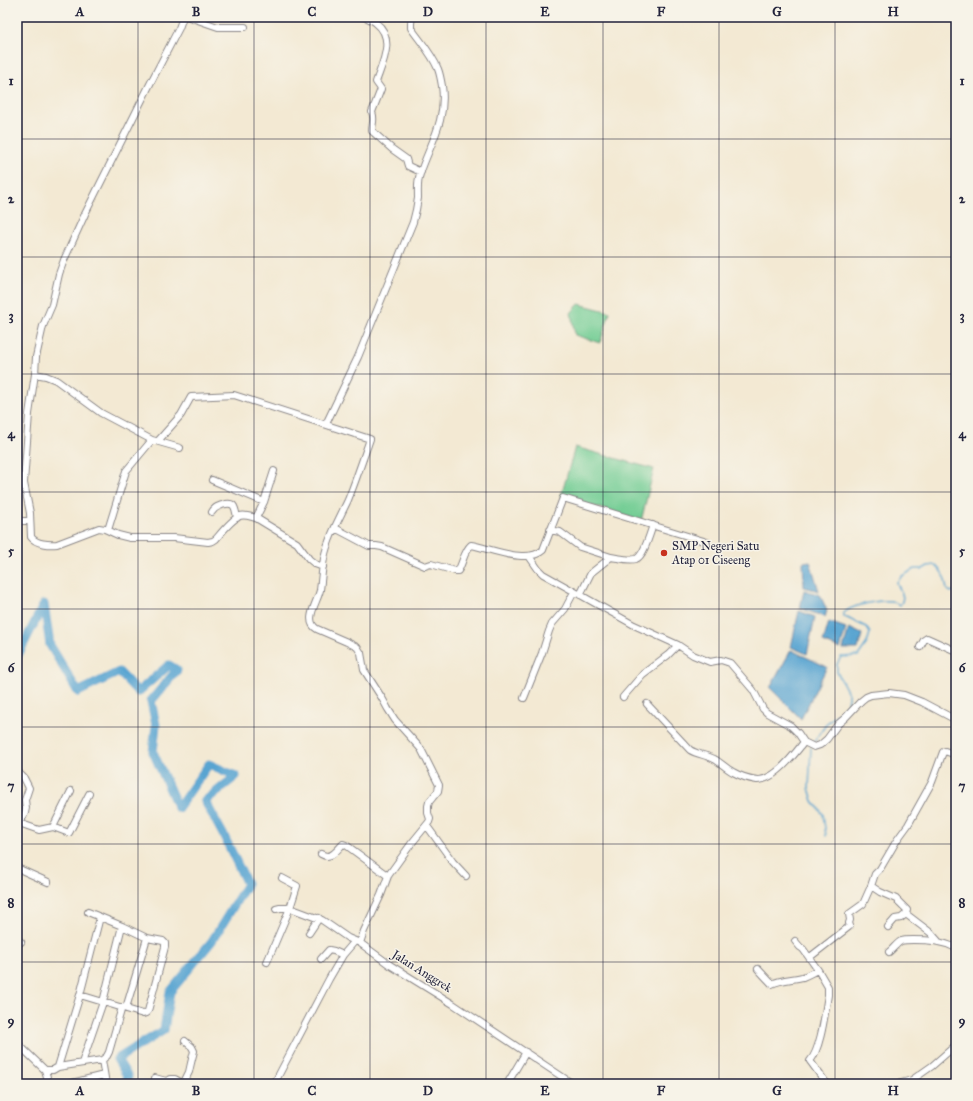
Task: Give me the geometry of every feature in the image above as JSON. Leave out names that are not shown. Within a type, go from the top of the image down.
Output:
[{"type":"street","points":[[183,17],[179,28],[85,214],[64,260],[59,274],[52,305],[43,326],[36,358],[29,414],[24,483],[30,513],[30,537],[35,542],[57,544],[99,528],[130,538],[174,538],[208,542],[216,539],[239,516],[243,516],[256,518],[297,543],[309,559],[315,564],[323,567]]},
{"type":"street","points":[[189,17],[218,27],[245,27]]},
{"type":"street","points":[[365,17],[376,23],[383,30],[388,43],[376,82],[381,89],[372,112],[374,118],[372,131],[406,159],[408,166],[421,172]]},
{"type":"street","points":[[326,424],[358,357],[414,222],[418,199],[418,183],[432,146],[442,110],[443,92],[438,69],[422,42],[411,28],[412,17]]},
{"type":"street","points":[[35,374],[56,380],[101,413],[155,440],[180,448]]},
{"type":"street","points":[[108,530],[126,471],[181,415],[191,397],[234,395],[370,439],[348,498],[326,549],[320,589],[311,616],[312,625],[359,650],[361,653],[364,670],[395,720],[421,749],[439,785],[438,791],[429,802],[428,812],[430,819],[427,826],[411,844],[388,876],[382,895],[358,942],[344,955],[329,979],[274,1084]]},
{"type":"street","points":[[256,518],[264,502],[274,472]]},
{"type":"street","points":[[212,480],[264,502]]},
{"type":"street","points":[[17,483],[24,483]]},
{"type":"street","points":[[335,528],[369,546],[382,547],[425,566],[431,564],[458,571],[468,548],[471,545],[504,554],[529,556],[538,554],[543,550],[563,498],[707,542]]},
{"type":"street","points":[[212,512],[216,507],[231,503],[235,508],[237,518]]},
{"type":"street","points":[[17,521],[30,521]]},
{"type":"street","points":[[550,530],[560,532],[580,547],[611,557],[635,559],[639,557],[645,546],[653,525]]},
{"type":"street","points":[[529,556],[540,572],[634,625],[678,645],[693,655],[707,661],[714,662],[721,660],[730,663],[753,690],[763,709],[771,716],[791,726],[805,743],[814,747],[820,745],[827,739],[838,724],[861,701],[871,695],[889,692],[904,695],[922,702],[956,720]]},
{"type":"street","points":[[580,595],[591,572],[611,557]]},
{"type":"street","points":[[524,698],[542,653],[548,631],[565,609],[574,592]]},
{"type":"street","points":[[920,647],[927,638],[956,651]]},
{"type":"street","points":[[623,697],[643,674],[668,655],[678,645]]},
{"type":"street","points":[[647,704],[690,750],[715,759],[733,772],[752,779],[762,779],[772,775],[805,743]]},
{"type":"street","points":[[810,957],[850,926],[849,914],[862,904],[875,874],[880,869],[897,840],[908,825],[930,785],[943,752],[956,755]]},
{"type":"street","points":[[17,771],[24,778],[29,788],[24,804],[26,808],[25,813],[22,820],[18,824],[39,830],[53,827],[69,833],[89,794]]},
{"type":"street","points":[[53,827],[71,791]]},
{"type":"street","points":[[427,826],[453,862],[466,876]]},
{"type":"street","points":[[321,854],[327,857],[331,856],[344,844],[388,876]]},
{"type":"street","points":[[17,868],[48,882]]},
{"type":"street","points":[[267,962],[290,908],[297,886],[282,878]]},
{"type":"street","points":[[871,886],[896,900],[906,908],[906,914]]},
{"type":"street","points":[[276,909],[290,908]]},
{"type":"street","name":"Jalan Anggrek","points":[[290,908],[326,922],[348,938],[358,942],[390,965],[453,1004],[573,1084]]},
{"type":"street","points":[[80,995],[143,1014],[146,1013],[148,1011],[165,943],[163,941],[147,938],[88,912]]},
{"type":"street","points":[[888,927],[895,919],[906,914]]},
{"type":"street","points":[[906,914],[931,933],[938,941]]},
{"type":"street","points":[[58,1067],[80,995],[100,917]]},
{"type":"street","points":[[310,933],[319,918]]},
{"type":"street","points":[[82,1063],[103,1002],[122,926]]},
{"type":"street","points":[[45,1070],[53,1070],[58,1067],[102,1060],[107,1056],[147,938]]},
{"type":"street","points":[[794,941],[800,948],[804,949],[810,957],[828,987],[828,995],[820,1037],[815,1055],[810,1061],[827,1084]]},
{"type":"street","points":[[889,952],[901,941],[938,941],[956,948]]},
{"type":"street","points":[[321,958],[329,950],[344,955]]},
{"type":"street","points":[[758,969],[772,984],[804,976],[818,970]]},
{"type":"street","points":[[155,1078],[166,1081],[175,1079],[184,1084],[190,1072],[194,1051],[185,1041]]},
{"type":"street","points":[[17,1043],[45,1070],[48,1084]]},
{"type":"street","points":[[897,1084],[912,1080],[932,1066],[956,1045]]},
{"type":"street","points":[[507,1084],[526,1052]]},
{"type":"street","points":[[102,1060],[106,1084]]},
{"type":"street","points":[[68,1084],[104,1076]]},
{"type":"street","points":[[560,1084],[564,1077]]},
{"type":"green space","points":[[579,304],[610,312],[600,343],[575,335],[571,313]]},
{"type":"green space","points":[[575,447],[654,469],[641,521],[561,496]]},
{"type":"water","points":[[810,561],[819,591],[804,587],[803,562]]},
{"type":"water","points":[[804,590],[820,595],[827,610],[825,617],[800,608]]},
{"type":"water","points":[[799,611],[815,617],[807,654],[791,647]]},
{"type":"water","points":[[829,622],[846,628],[840,649],[823,642]]},
{"type":"water","points":[[849,628],[862,634],[858,649],[843,649]]},
{"type":"water","points":[[791,650],[827,667],[801,719],[770,688]]},
{"type":"waterway","points":[[812,745],[827,723],[848,703],[848,693],[837,672],[837,664],[841,657],[858,656],[867,643],[870,633],[866,627],[845,617],[843,614],[852,608],[872,602],[891,601],[900,605],[903,596],[897,582],[902,576],[915,569],[923,569],[928,566],[935,565],[942,573],[947,590],[951,592],[956,590]]},
{"type":"waterway","points":[[17,657],[44,604],[50,645],[78,692],[119,672],[138,692],[169,665],[177,670],[151,701],[156,725],[153,752],[178,808],[209,764],[236,776],[205,801],[247,884],[212,941],[170,992],[164,1030],[117,1059],[128,1077],[125,1084]]},
{"type":"waterway","points":[[811,748],[809,788],[813,801],[823,814],[826,836]]},
{"type":"place","name":"SMP Negeri Satu Atap 01 Ciseeng","points":[[664,553]]}]
